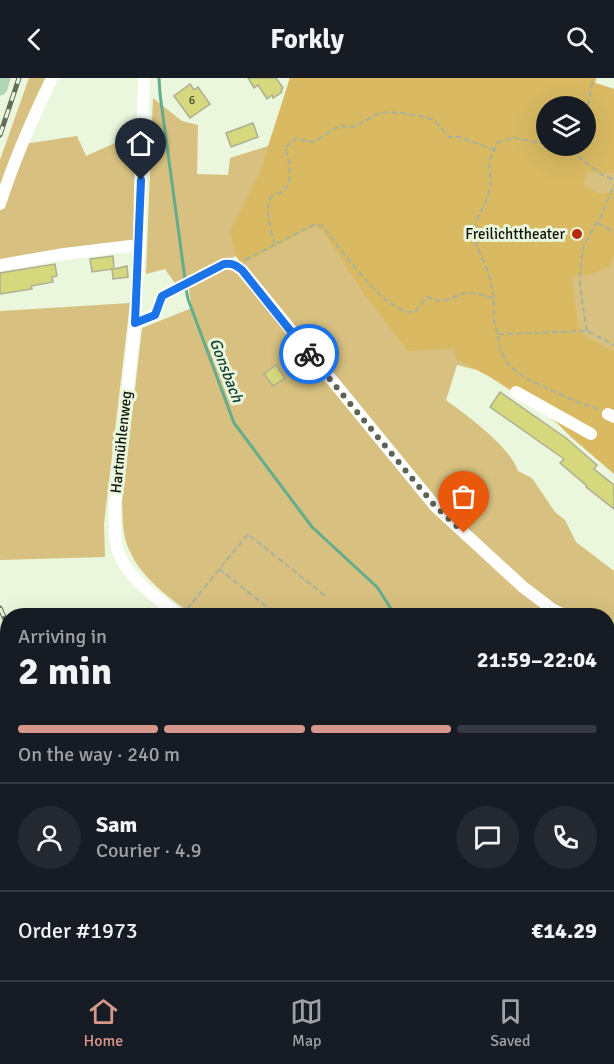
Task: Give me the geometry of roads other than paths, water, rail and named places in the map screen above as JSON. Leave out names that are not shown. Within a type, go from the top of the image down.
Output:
[{"type":"main road","points":[[0,88],[3,78]]},
{"type":"street","points":[[0,204],[10,172],[52,78]]},
{"type":"street","name":"Hartmühlenweg","points":[[144,78],[135,323],[115,505],[115,531],[117,550],[123,563],[136,579],[171,608]]},
{"type":"street","points":[[0,265],[139,245]]},
{"type":"street","points":[[135,323],[155,315],[162,296],[224,264],[236,265],[435,506],[524,588],[551,608]]},
{"type":"street","points":[[516,392],[591,434]]},
{"type":"waterway","name":"Gonsbach","points":[[159,78],[185,279]]},
{"type":"waterway","name":"Gonsbach","points":[[186,289],[234,423],[312,527],[377,587],[390,608]]},
{"type":"railway","points":[[0,135],[19,78]]},
{"type":"place","name":"Freilichttheater","points":[[577,234]]}]
